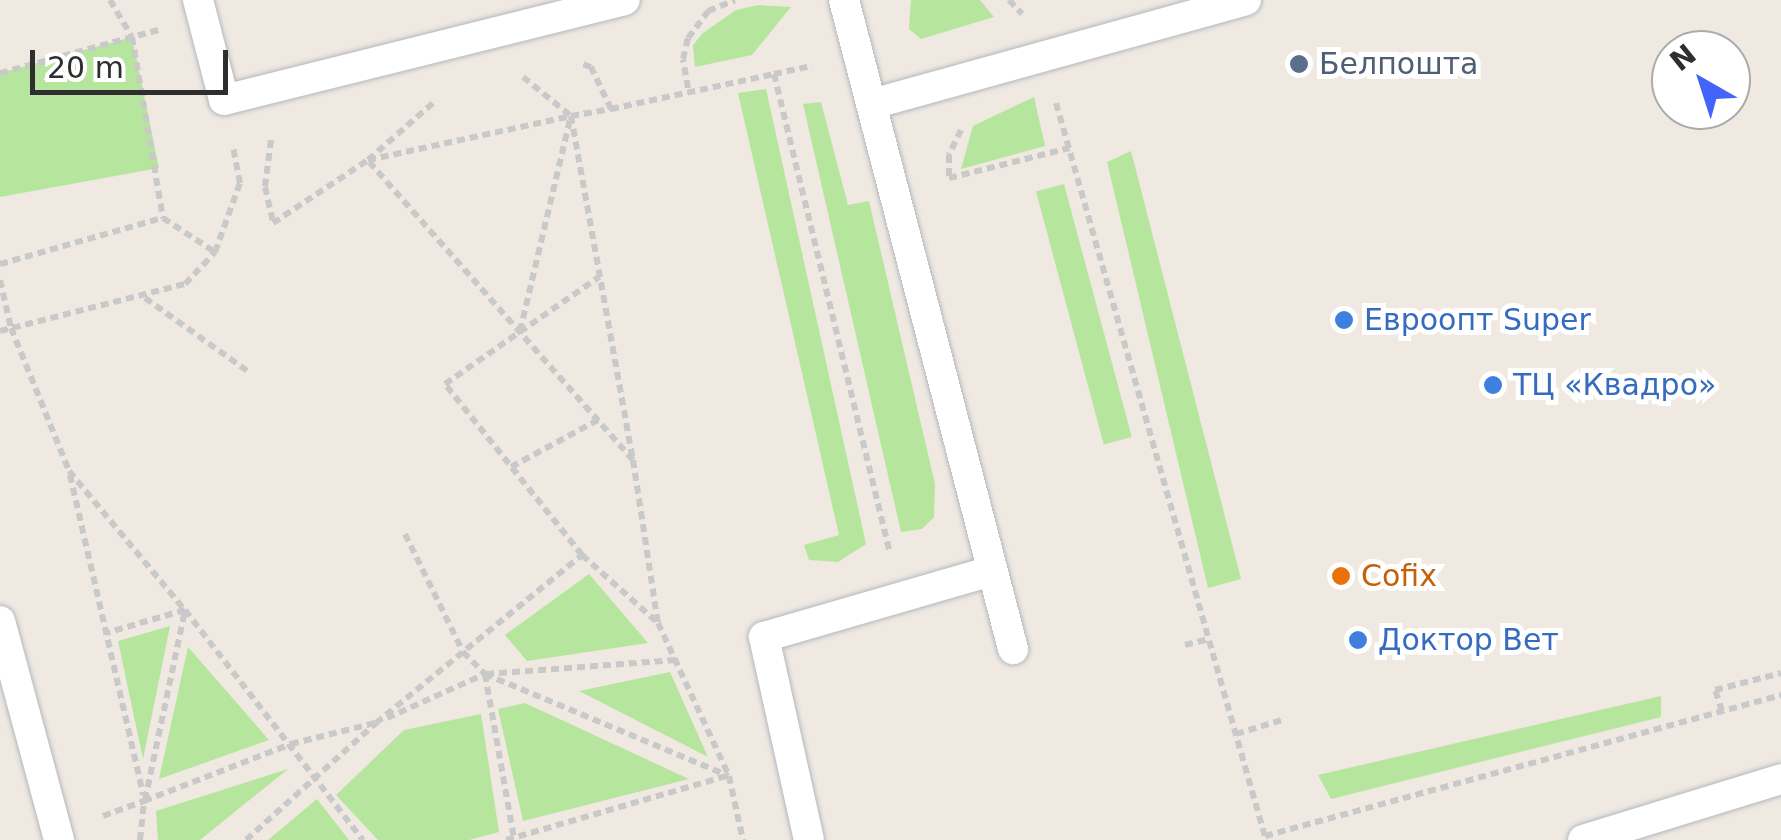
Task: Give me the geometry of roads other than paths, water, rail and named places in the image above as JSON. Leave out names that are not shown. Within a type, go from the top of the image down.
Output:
[{"type":"lane","points":[[201,9],[224,100],[625,0]]},
{"type":"lane","points":[[844,0],[988,572],[1012,649]]},
{"type":"lane","points":[[872,104],[1246,0]]},
{"type":"lane","points":[[809,840],[764,637],[988,572]]},
{"type":"lane","points":[[0,621],[59,840]]},
{"type":"lane","points":[[1583,840],[1781,779]]},
{"type":"place","name":"Белпошта","points":[[1299,64]]},
{"type":"place","name":"Евроопт Super","points":[[1344,320]]},
{"type":"place","name":"ТЦ «Квадро»","points":[[1493,385]]},
{"type":"place","name":"Cofix","points":[[1341,576]]},
{"type":"place","name":"Доктор Вет","points":[[1358,640]]}]
